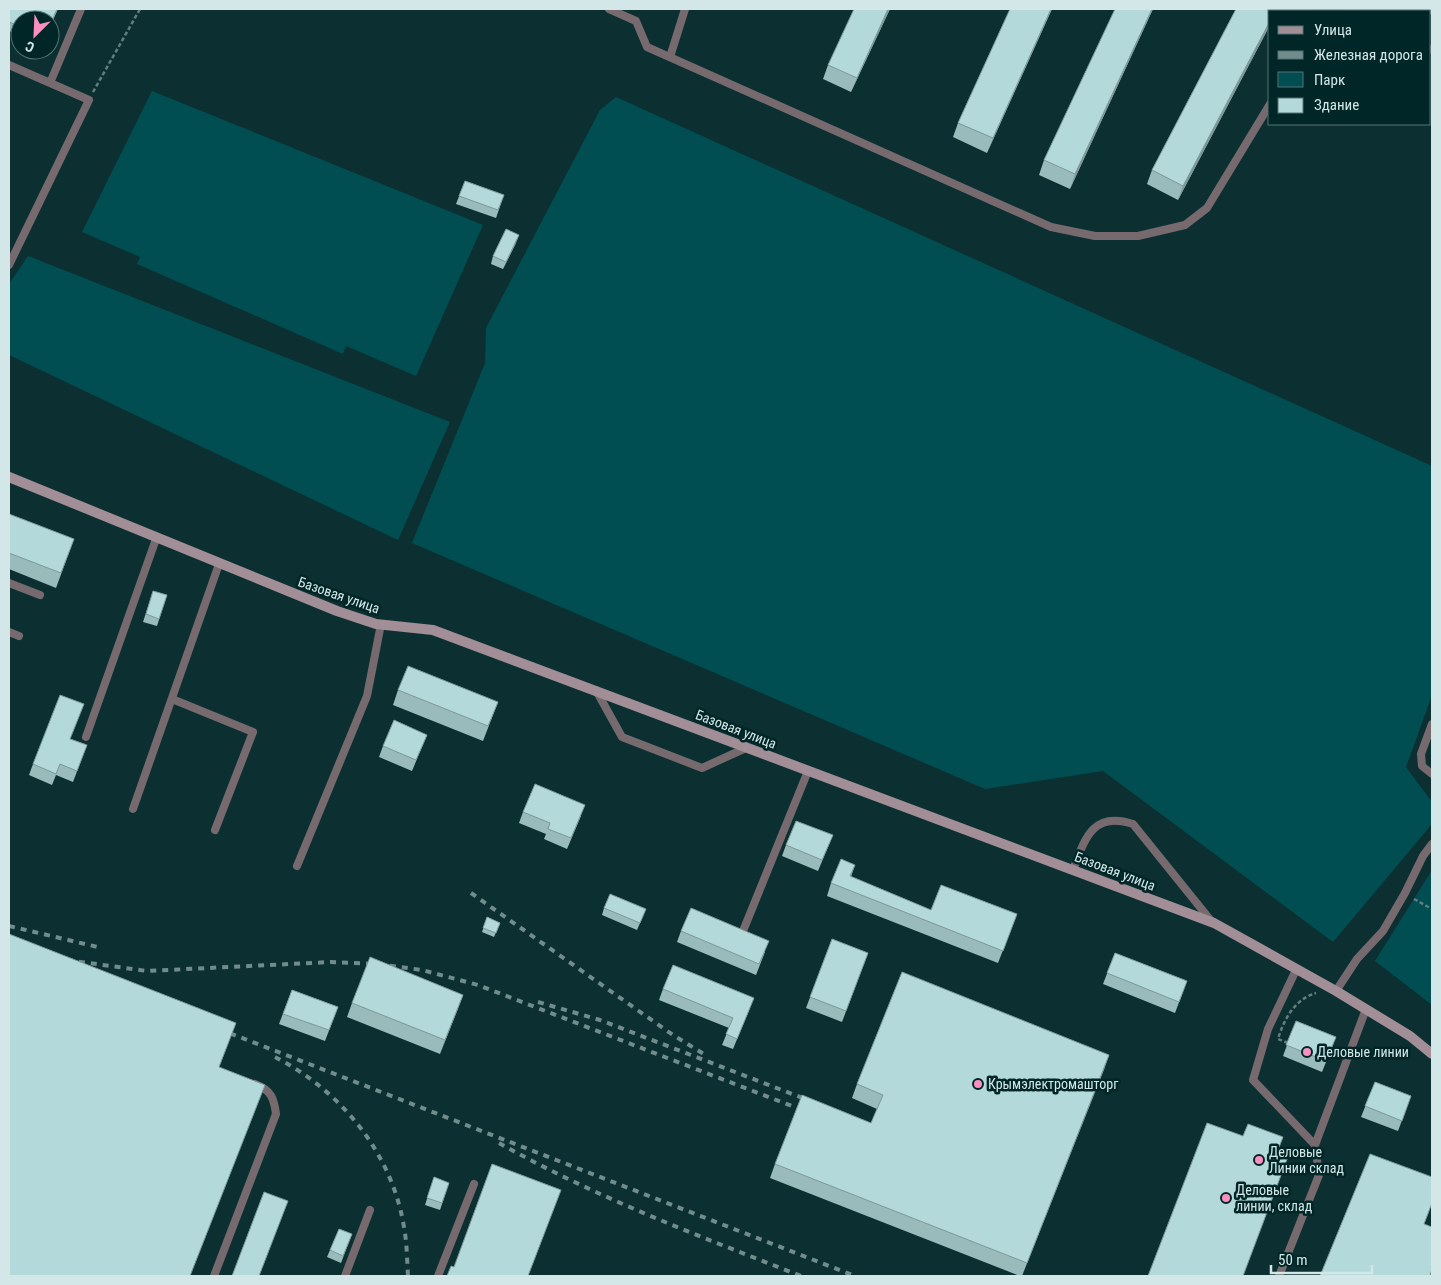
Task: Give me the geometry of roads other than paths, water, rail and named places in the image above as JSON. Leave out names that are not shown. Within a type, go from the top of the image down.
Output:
[{"type":"street","name":"Базовая улица","points":[[9,477],[156,539],[337,611],[381,624],[433,630],[1214,923],[1366,1009],[1410,1036],[1432,1054]]},
{"type":"lane","points":[[50,83],[81,9]]},
{"type":"lane","points":[[609,9],[636,21],[647,47],[1051,227],[1095,236],[1138,236],[1185,225],[1207,208],[1268,107]]},
{"type":"lane","points":[[670,57],[685,9]]},
{"type":"lane","points":[[1343,9],[1350,10]]},
{"type":"lane","points":[[9,65],[88,100],[9,265]]},
{"type":"lane","points":[[86,737],[156,539]]},
{"type":"lane","points":[[133,808],[219,564]]},
{"type":"lane","points":[[9,583],[40,595]]},
{"type":"lane","points":[[297,866],[367,696],[381,624]]},
{"type":"lane","points":[[9,632],[19,636]]},
{"type":"lane","points":[[597,692],[622,737],[702,768],[746,748]]},
{"type":"lane","points":[[172,699],[253,732],[216,830]]},
{"type":"lane","points":[[1432,724],[1421,754],[1422,766],[1432,774]]},
{"type":"lane","points":[[742,931],[808,771]]},
{"type":"lane","points":[[1073,870],[1085,839],[1102,821],[1119,819],[1133,824],[1214,923]]},
{"type":"lane","points":[[1334,990],[1357,959],[1383,931],[1405,893],[1423,856],[1432,844]]},
{"type":"lane","points":[[1296,970],[1268,1028],[1253,1080],[1315,1145]]},
{"type":"lane","points":[[1279,1276],[1319,1175],[1315,1145],[1366,1009]]},
{"type":"lane","points":[[214,1276],[276,1114],[274,1098],[264,1088],[249,1081]]},
{"type":"lane","points":[[438,1276],[474,1184]]},
{"type":"lane","points":[[345,1276],[370,1210]]},
{"type":"railway","points":[[471,893],[673,1035],[707,1056]]},
{"type":"railway","points":[[9,926],[102,948]]},
{"type":"railway","points":[[67,960],[147,971],[331,962],[378,964],[422,970],[478,985],[810,1113]]},
{"type":"railway","points":[[538,1002],[600,1020],[813,1102]]},
{"type":"railway","points":[[219,1029],[855,1276]]},
{"type":"railway","points":[[275,1057],[299,1071],[342,1106],[360,1127],[375,1150],[388,1174],[398,1200],[405,1233],[408,1276]]},
{"type":"railway","points":[[499,1143],[535,1163],[610,1198],[686,1231],[801,1276]]},
{"type":"place","name":"Деловые линии","points":[[1307,1052]]},
{"type":"place","name":"Крымэлектромашторг","points":[[978,1084]]},
{"type":"place","name":"Деловые Линии склад","points":[[1259,1160]]},
{"type":"place","name":"Деловые линии, склад","points":[[1226,1198]]}]
